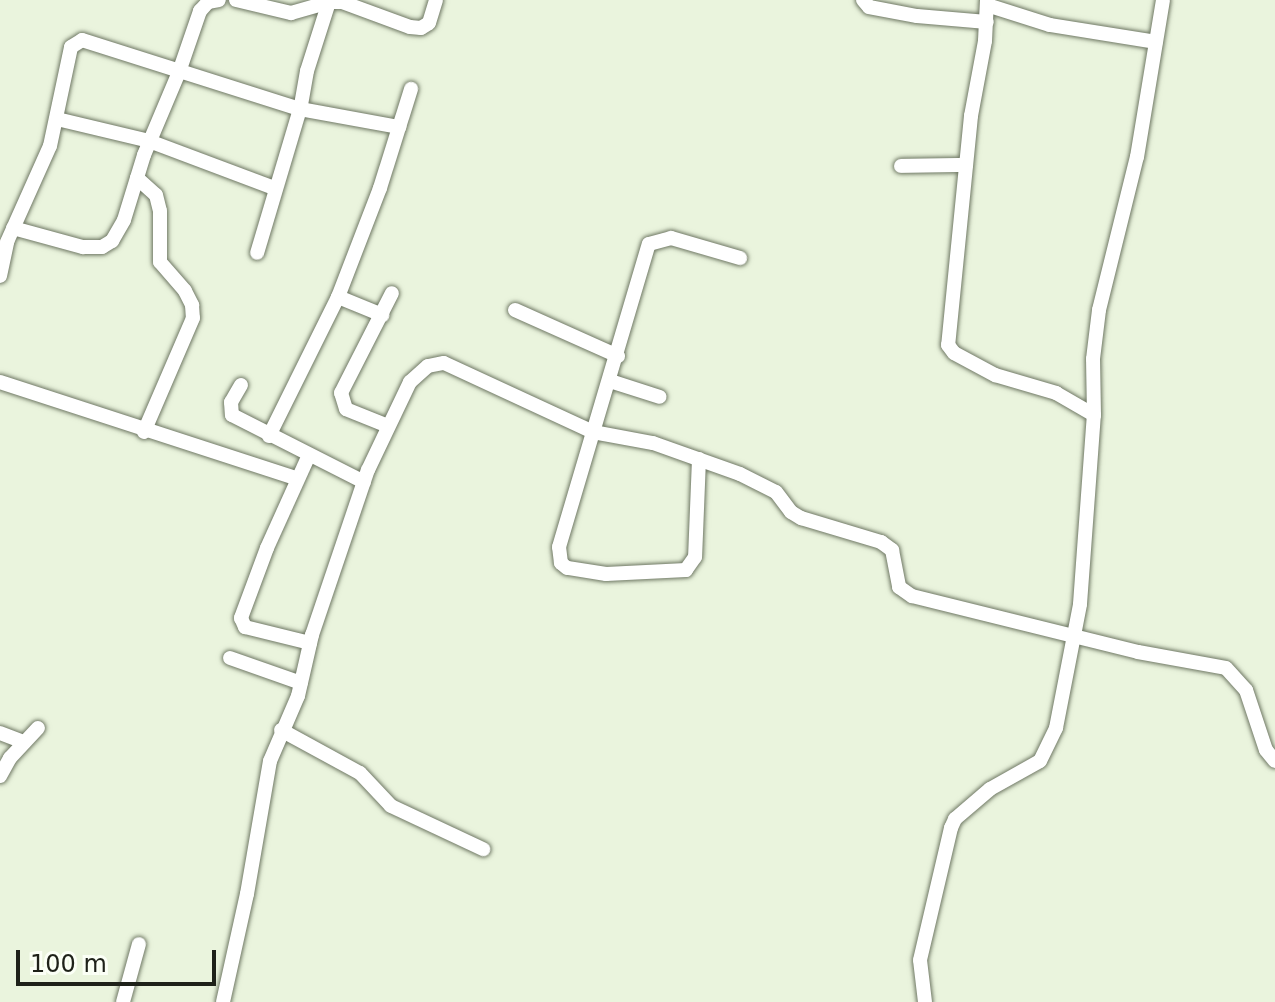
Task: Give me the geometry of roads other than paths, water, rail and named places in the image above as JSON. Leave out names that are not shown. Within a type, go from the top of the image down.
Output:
[{"type":"street","points":[[13,228],[83,247],[102,247],[112,241],[124,220],[149,141],[179,72],[200,11],[208,2],[219,0]]},
{"type":"street","points":[[236,0],[291,13],[329,2],[342,2],[410,27],[421,28],[429,23],[436,0]]},
{"type":"street","points":[[863,0],[869,7],[917,16],[987,22]]},
{"type":"street","points":[[925,1002],[920,960],[955,819],[990,789],[1040,761],[1056,728],[1080,604],[1094,415],[1093,359],[1099,310],[1128,201],[1163,0]]},
{"type":"street","points":[[257,253],[329,2]]},
{"type":"street","points":[[1094,415],[1056,393],[995,375],[950,349],[966,165],[987,22],[987,3],[1050,25],[1156,42]]},
{"type":"street","points":[[0,276],[13,228],[50,146],[74,42],[88,40],[300,109],[399,127]]},
{"type":"street","points":[[269,436],[338,297],[411,89]]},
{"type":"street","points":[[57,119],[149,141],[274,188]]},
{"type":"street","points":[[901,166],[966,165]]},
{"type":"street","points":[[137,178],[156,195],[160,211],[160,262],[185,291],[192,305],[193,318],[144,432]]},
{"type":"street","points":[[699,459],[695,557],[686,570],[606,574],[567,568],[561,563],[559,547],[649,244],[653,240],[671,238],[740,258]]},
{"type":"street","points":[[388,426],[346,409],[341,402],[341,393],[392,293]]},
{"type":"street","points":[[338,297],[382,315]]},
{"type":"street","points":[[515,310],[618,356]]},
{"type":"street","points":[[223,1002],[247,894],[270,761],[301,683],[310,643],[364,482],[388,426],[416,376],[428,366],[444,363],[593,432],[653,443],[776,492],[791,512],[801,518],[881,542],[892,550],[899,587],[912,596],[1074,636],[1226,668],[1246,690],[1266,750],[1275,761]]},
{"type":"street","points":[[610,381],[660,397]]},
{"type":"street","points":[[0,382],[144,432],[298,479]]},
{"type":"street","points":[[241,385],[231,402],[230,413],[269,436],[364,482]]},
{"type":"street","points":[[309,455],[241,618],[245,627],[310,643]]},
{"type":"street","points":[[230,658],[301,683]]},
{"type":"street","points":[[0,776],[38,728]]},
{"type":"street","points":[[281,730],[360,773],[391,806],[483,849]]},
{"type":"street","points":[[0,733],[24,742]]},
{"type":"street","points":[[123,1002],[139,944]]}]
